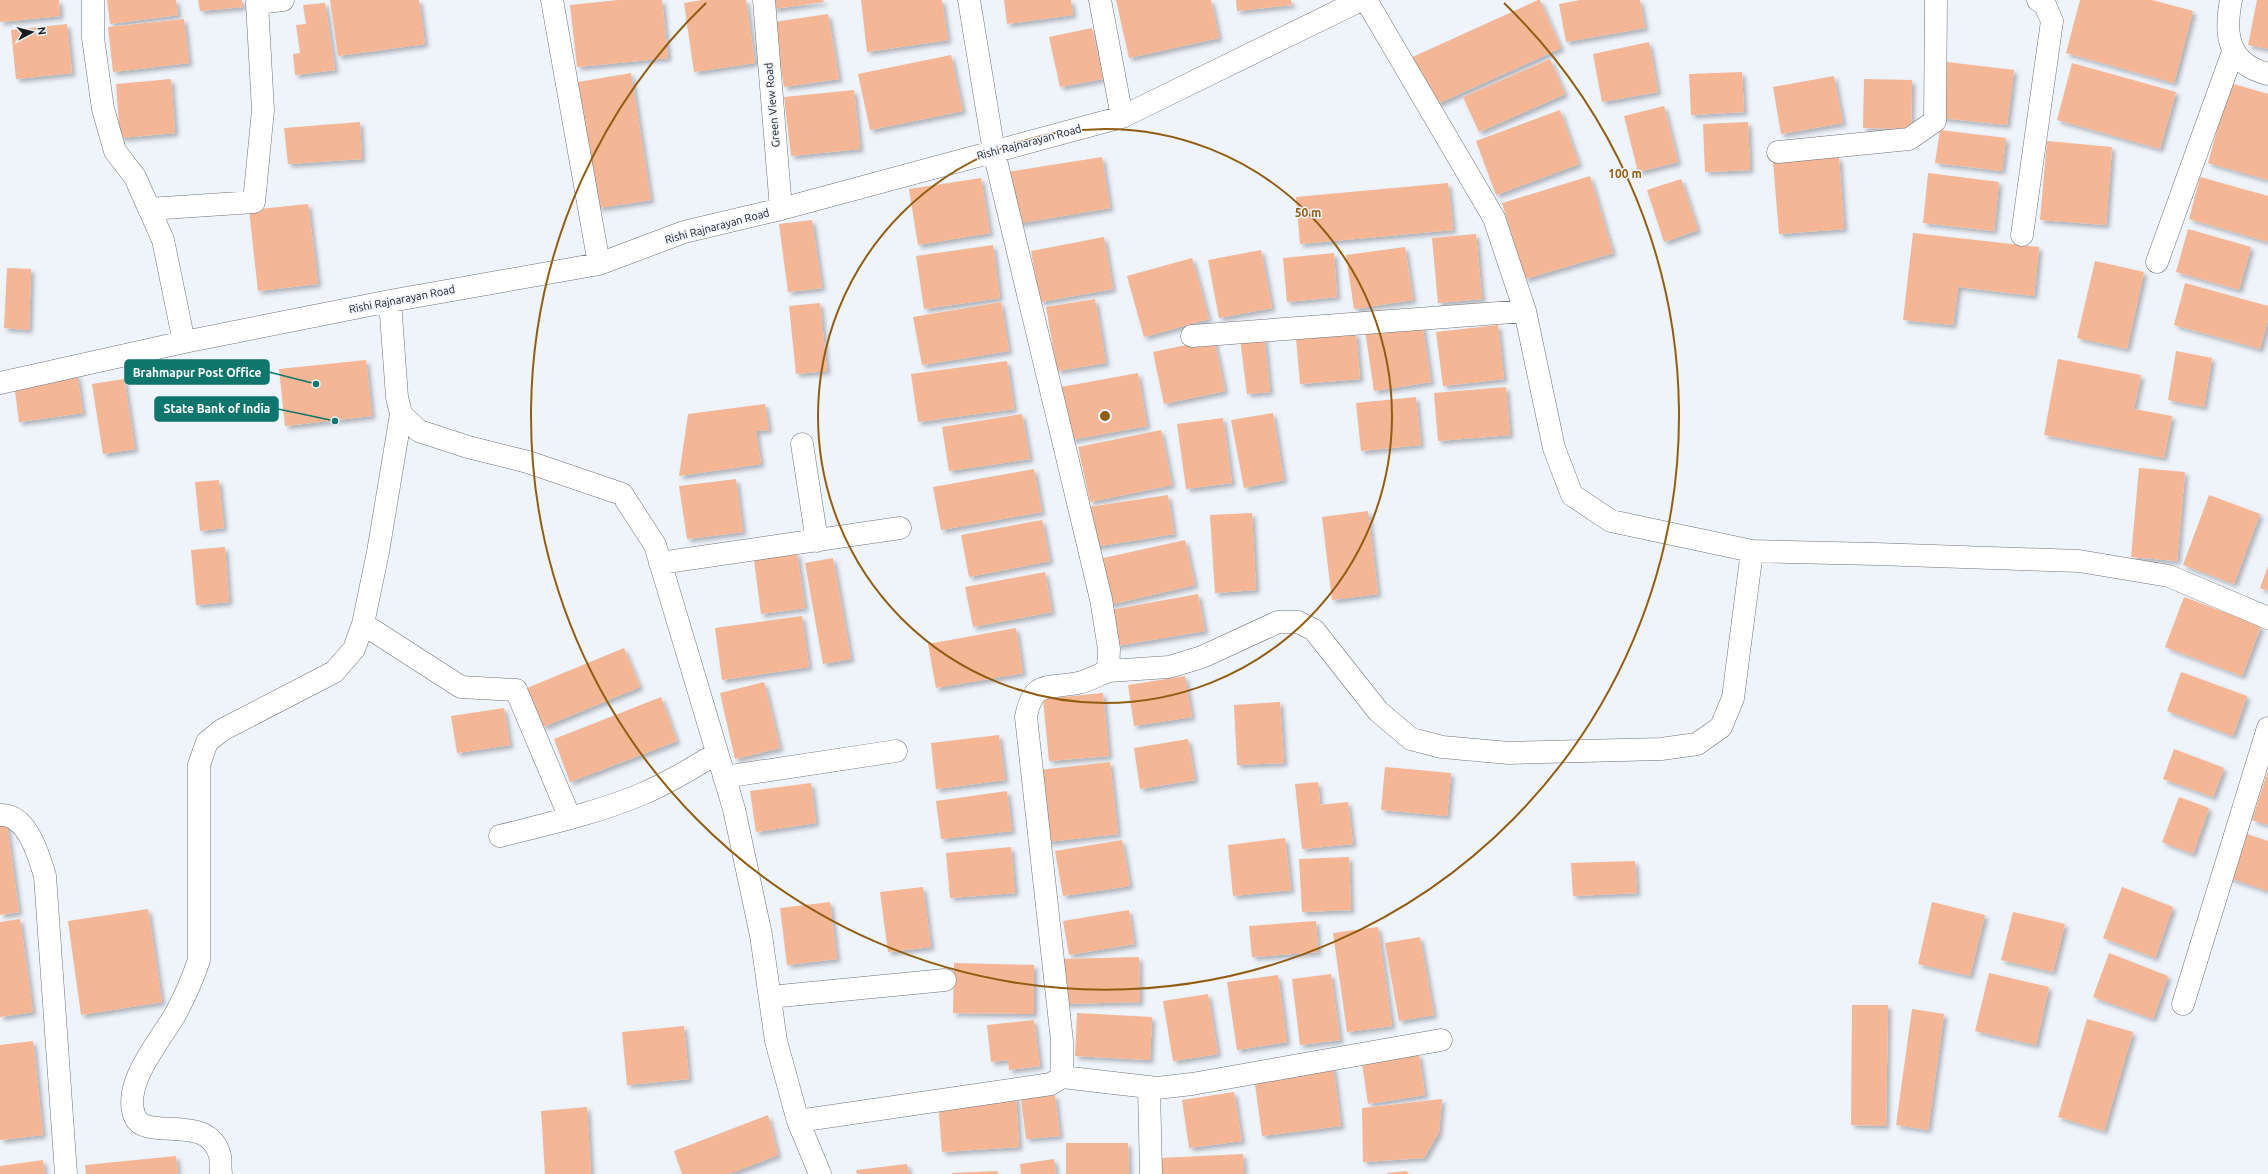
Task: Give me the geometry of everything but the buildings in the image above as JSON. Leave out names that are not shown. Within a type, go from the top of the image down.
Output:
[{"type":"street","points":[[93,0],[93,38],[103,109],[115,151],[135,177],[163,240],[184,342]]},
{"type":"street","points":[[149,209],[254,202],[264,110],[257,3],[283,0]]},
{"type":"street","points":[[552,0],[599,264]]},
{"type":"street","name":"Green View Road","points":[[764,0],[781,209]]},
{"type":"street","points":[[969,0],[994,152],[1101,599],[1109,649],[1108,671]]},
{"type":"street","points":[[1100,0],[1122,117]]},
{"type":"street","name":"Rishi Rajnarayan Road","points":[[0,383],[184,342],[390,301],[599,264],[684,232],[781,209],[1122,117],[1362,0]]},
{"type":"street","points":[[1366,0],[1494,218],[1525,311],[1554,448],[1572,495],[1611,521],[1752,552],[1876,554],[2079,561],[2169,576],[2268,618]]},
{"type":"street","points":[[1778,152],[1909,139],[1935,120],[1936,0]]},
{"type":"street","points":[[2022,235],[2052,21],[2045,5],[2038,0]]},
{"type":"street","points":[[2157,262],[2232,52],[2227,19],[2231,0]]},
{"type":"street","points":[[2232,52],[2245,64],[2268,74]]},
{"type":"street","points":[[220,1174],[220,1155],[212,1140],[199,1131],[144,1126],[136,1118],[132,1102],[138,1073],[176,1012],[194,976],[199,960],[199,765],[207,742],[222,730],[334,672],[354,649],[362,624],[378,552],[401,414],[397,397],[390,301]]},
{"type":"street","points":[[1192,336],[1525,311]]},
{"type":"street","points":[[401,414],[419,431],[468,447],[528,462],[622,494],[655,545],[734,809],[761,935],[776,1041],[798,1121],[820,1174]]},
{"type":"street","points":[[802,444],[817,541]]},
{"type":"street","points":[[660,564],[900,528]]},
{"type":"street","points":[[1062,1077],[1062,1041],[1026,717],[1029,700],[1041,688],[1080,682],[1108,671],[1169,667],[1202,657],[1278,622],[1298,622],[1314,630],[1378,711],[1411,739],[1442,747],[1509,754],[1661,749],[1696,744],[1721,727],[1733,698],[1752,552]]},
{"type":"street","points":[[362,624],[461,687],[516,690],[570,818]]},
{"type":"street","points":[[2183,1004],[2268,728]]},
{"type":"street","points":[[724,777],[896,751]]},
{"type":"street","points":[[500,836],[570,818],[640,795],[674,778],[717,753]]},
{"type":"street","points":[[0,815],[5,814],[20,822],[35,846],[45,876],[66,1174]]},
{"type":"street","points":[[770,997],[945,980]]},
{"type":"street","points":[[798,1121],[1051,1084],[1062,1077],[1149,1087],[1192,1084],[1442,1040]]},
{"type":"street","points":[[1149,1087],[1151,1174]]},
{"type":"place","name":"Brahmapur Post Office","points":[[316,384]]},
{"type":"place","name":"State Bank of India","points":[[335,421]]}]
